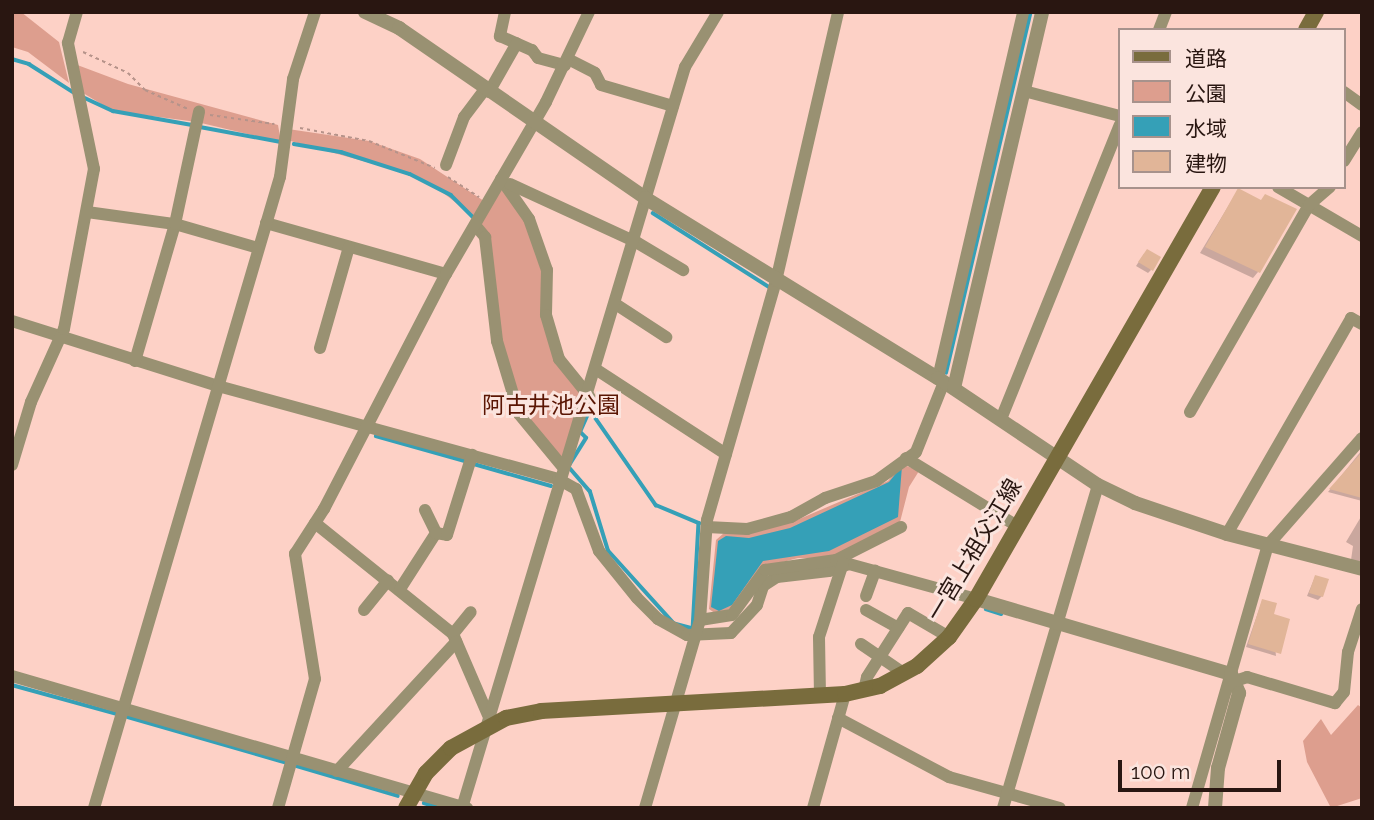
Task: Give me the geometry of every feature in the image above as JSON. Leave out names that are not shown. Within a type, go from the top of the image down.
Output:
[{"type":"main road","points":[[1307,28],[1317,12]]},
{"type":"main road","name":"一宮上祖父江線","points":[[406,808],[415,792],[451,748],[487,720],[541,711],[845,694],[864,690],[905,674],[949,637],[976,599],[1212,189]]},
{"type":"street","points":[[12,465],[31,402],[59,339],[94,169],[68,43],[77,12]]},
{"type":"street","points":[[94,808],[280,177],[293,79],[316,12]]},
{"type":"street","points":[[365,12],[399,28],[534,124],[645,198],[776,281],[945,382],[1098,485],[1135,503],[1227,534],[1362,569]]},
{"type":"street","points":[[505,12],[500,36],[517,43],[538,58],[566,62],[594,73],[601,85],[673,106]]},
{"type":"street","points":[[278,808],[316,679],[295,554],[370,425],[446,274],[534,124],[589,12]]},
{"type":"street","points":[[12,676],[464,807],[562,466],[589,396],[673,106],[692,50],[718,12]]},
{"type":"street","points":[[645,808],[700,621],[706,527],[776,281],[838,12]]},
{"type":"street","points":[[945,382],[1023,12]]},
{"type":"street","points":[[706,527],[747,529],[791,517],[825,498],[876,481],[916,452],[945,382],[1024,91],[1042,12]]},
{"type":"street","points":[[446,165],[464,117],[487,91],[517,43]]},
{"type":"street","points":[[1024,91],[1118,115]]},
{"type":"street","points":[[1346,93],[1361,104]]},
{"type":"street","points":[[135,361],[175,224],[199,112]]},
{"type":"street","points":[[1001,419],[1118,130]]},
{"type":"street","points":[[1346,158],[1362,132]]},
{"type":"street","points":[[501,179],[635,242],[683,270]]},
{"type":"street","points":[[501,179],[517,196],[529,219],[547,270],[546,315],[558,359],[589,396]]},
{"type":"street","points":[[1281,189],[1362,236]]},
{"type":"street","points":[[1190,412],[1309,205],[1328,189]]},
{"type":"street","points":[[87,212],[175,224],[258,248]]},
{"type":"street","points":[[266,223],[446,274]]},
{"type":"street","points":[[475,225],[485,237],[497,341],[519,414],[562,466]]},
{"type":"street","points":[[320,348],[349,247]]},
{"type":"street","points":[[617,305],[666,337]]},
{"type":"street","points":[[1227,534],[1351,318],[1362,324]]},
{"type":"street","points":[[12,321],[59,339],[218,386],[370,425],[558,480],[576,489],[599,551],[637,598],[675,631],[695,637],[731,633],[757,605],[763,586],[777,577],[844,561],[901,527]]},
{"type":"street","points":[[597,370],[726,454]]},
{"type":"street","points":[[1192,808],[1233,677],[1268,545],[1362,438]]},
{"type":"street","points":[[436,533],[447,535],[472,455]]},
{"type":"street","points":[[905,458],[1017,526]]},
{"type":"street","points":[[1003,808],[1098,485]]},
{"type":"street","points":[[425,510],[436,533]]},
{"type":"street","points":[[315,523],[400,589],[454,638],[487,720]]},
{"type":"street","points":[[400,589],[436,533]]},
{"type":"street","points":[[700,621],[732,615],[765,570],[844,561],[1057,622],[1233,677],[1247,677],[1335,703],[1344,692],[1348,652],[1362,609]]},
{"type":"street","points":[[820,695],[819,637],[844,561]]},
{"type":"street","points":[[866,596],[875,571]]},
{"type":"street","points":[[364,610],[388,580]]},
{"type":"street","points":[[866,610],[898,628]]},
{"type":"street","points":[[337,771],[454,638],[471,612]]},
{"type":"street","points":[[864,690],[881,655],[908,613],[949,637]]},
{"type":"street","points":[[861,644],[881,655],[905,674]]},
{"type":"street","points":[[1215,808],[1218,768],[1239,693],[1233,677]]},
{"type":"street","points":[[813,808],[845,694]]},
{"type":"street","points":[[838,718],[949,777],[1060,808]]},
{"type":"green space","points":[[12,12],[21,12],[59,42],[69,83],[28,52],[12,47]]},
{"type":"green space","points":[[72,63],[128,84],[278,125],[281,142],[197,122],[113,111],[78,90]]},
{"type":"green space","name":"阿古井池公園","points":[[288,129],[369,141],[420,159],[487,203],[501,179],[538,245],[551,339],[589,396],[562,466],[525,424],[497,341],[478,220],[437,188],[410,174],[287,140]]},
{"type":"green space","points":[[902,464],[919,471],[909,487],[900,522],[835,558],[798,558],[764,567],[741,601],[719,616],[709,609],[716,540],[724,533],[790,523],[888,481]]},
{"type":"green space","points":[[1358,705],[1362,708],[1362,798],[1331,808],[1307,762],[1303,741],[1321,719],[1331,735]]},
{"type":"water","points":[[902,466],[898,517],[829,551],[763,561],[732,605],[719,611],[711,607],[718,541],[726,536],[749,538],[790,528],[889,482]]},
{"type":"building","points":[[1237,189],[1261,200],[1265,194],[1297,209],[1260,273],[1205,247]]},
{"type":"building","points":[[1147,249],[1161,257],[1153,271],[1138,262]]},
{"type":"building","points":[[1362,452],[1362,498],[1329,489]]},
{"type":"building","points":[[1315,575],[1329,579],[1323,597],[1309,593]]},
{"type":"building","points":[[1262,599],[1277,603],[1274,614],[1290,619],[1281,654],[1248,644]]},
{"type":"waterway","points":[[946,373],[1031,12]]},
{"type":"waterway","points":[[12,59],[29,64],[73,92]]},
{"type":"waterway","points":[[85,98],[113,111],[192,125]]},
{"type":"waterway","points":[[200,127],[281,142]]},
{"type":"waterway","points":[[294,144],[341,152],[410,174],[451,195],[473,217]]},
{"type":"waterway","points":[[653,213],[769,287]]},
{"type":"waterway","points":[[590,410],[656,505],[699,523],[693,629],[674,624],[608,551],[590,492],[568,467],[586,438],[580,432],[590,410]]},
{"type":"waterway","points":[[376,436],[465,461]]},
{"type":"waterway","points":[[474,464],[551,486]]},
{"type":"waterway","points":[[986,609],[1001,614]]},
{"type":"waterway","points":[[12,685],[117,714]]},
{"type":"waterway","points":[[128,717],[287,763]]},
{"type":"waterway","points":[[297,766],[398,796]]},
{"type":"waterway","points":[[424,803],[440,808]]}]
